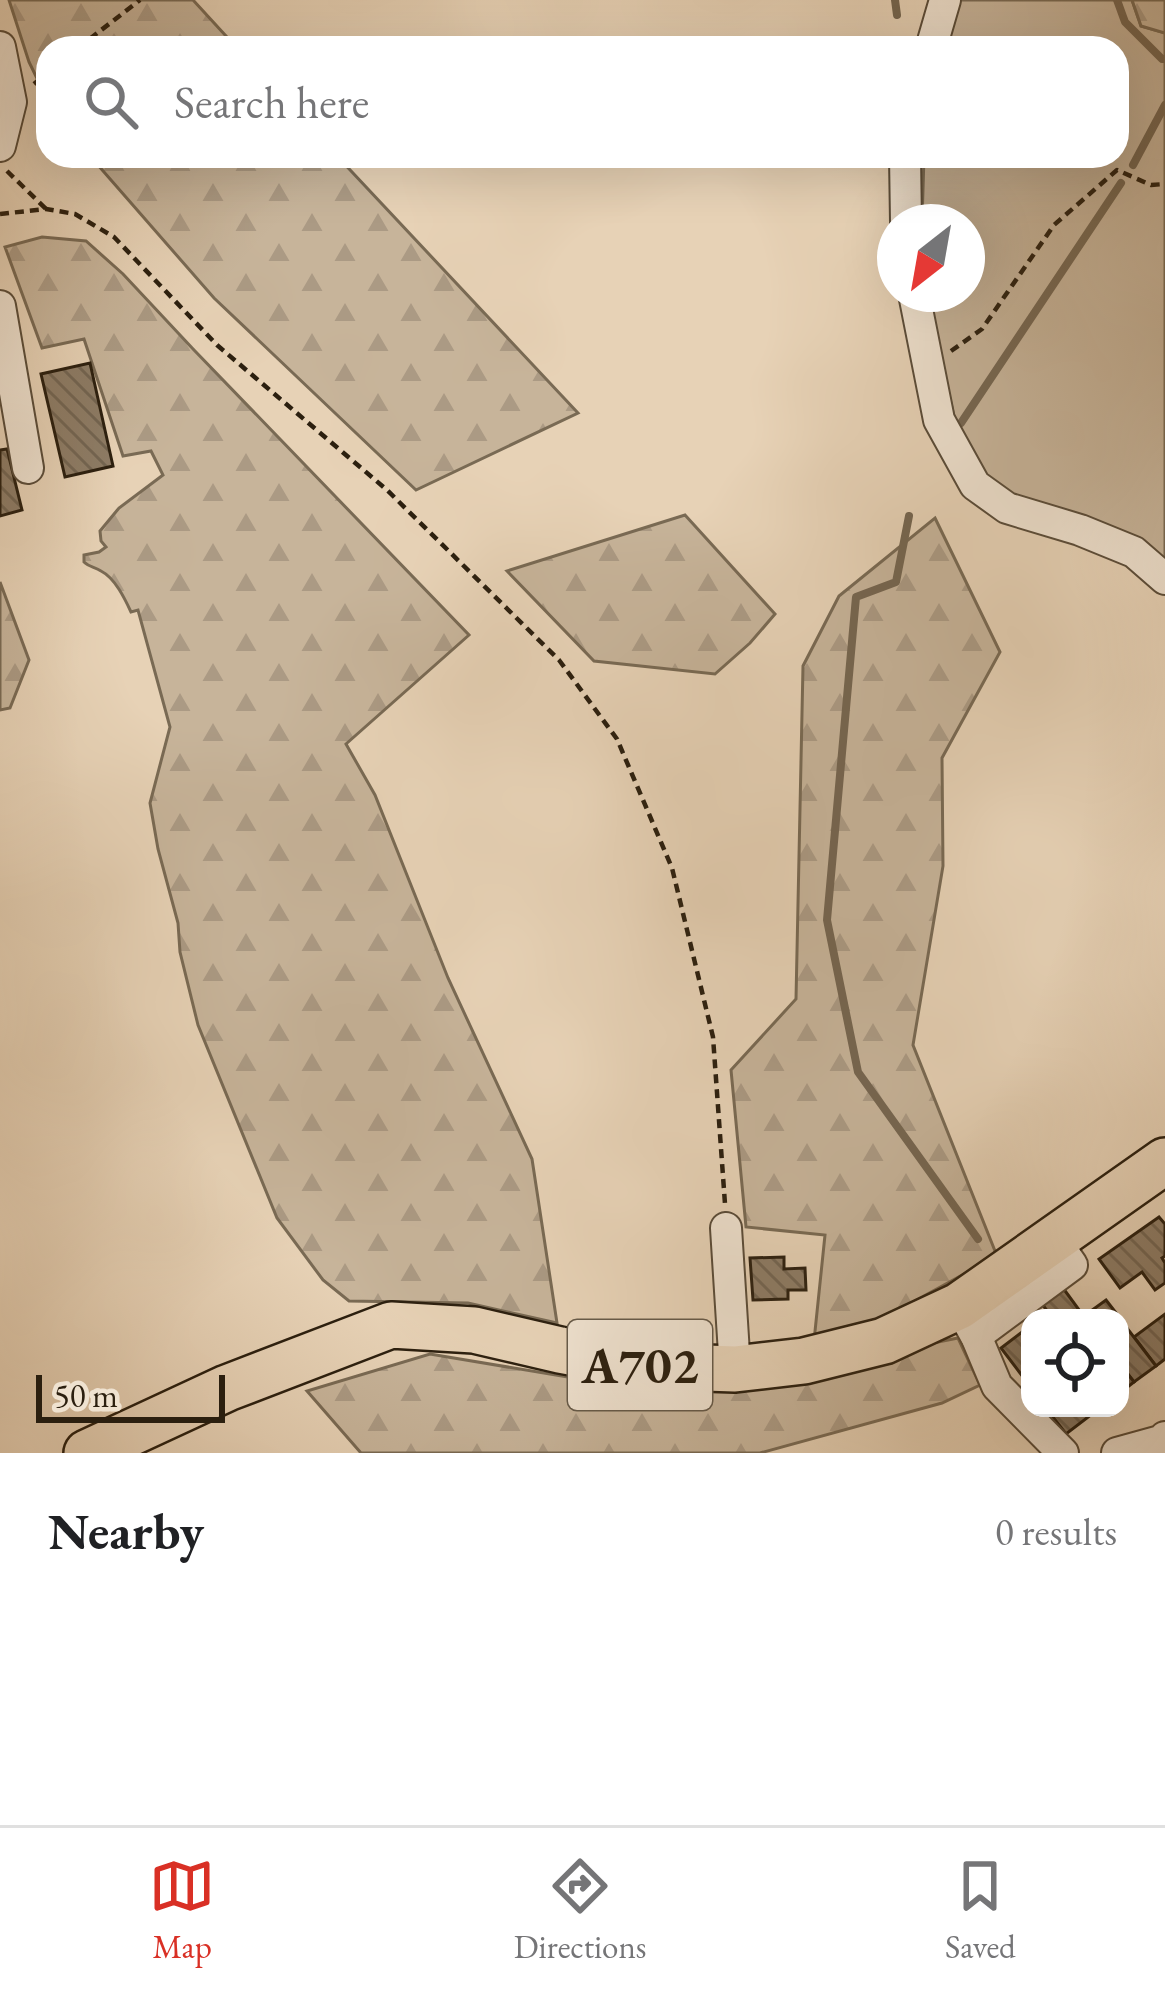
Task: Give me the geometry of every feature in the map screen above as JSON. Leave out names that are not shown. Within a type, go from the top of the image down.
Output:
[{"type":"highway","name":"A702","points":[[88,1453],[227,1388],[391,1325],[474,1330],[647,1366],[736,1369],[804,1361],[967,1321],[1054,1239],[1165,1161]]},
{"type":"street","points":[[934,36],[945,0]]},
{"type":"street","points":[[0,46],[11,101],[0,146]]},
{"type":"street","points":[[905,168],[906,204]]},
{"type":"street","points":[[0,306],[28,468]]},
{"type":"street","points":[[917,312],[939,420],[975,485],[1006,508],[1134,552],[1165,579]]},
{"type":"street","points":[[726,1228],[736,1369]]},
{"type":"street","points":[[967,1321],[997,1386],[1063,1453]]},
{"type":"street","points":[[1117,1453],[1165,1437]]},
{"type":"path","points":[[94,36],[140,0]]},
{"type":"path","points":[[0,164],[46,208]]},
{"type":"path","points":[[927,364],[982,329],[1054,225],[1117,170],[1151,185],[1165,184]]},
{"type":"path","points":[[0,214],[46,208],[75,214],[114,237],[217,345],[387,490],[560,660],[617,739],[672,868],[713,1037],[726,1228]]},
{"type":"green space","points":[[9,0],[193,0],[226,36],[36,36],[36,76]]},
{"type":"green space","points":[[954,0],[1132,0],[1141,26],[1165,33],[1165,563],[1010,500],[982,481],[956,425],[930,312],[985,312],[985,204],[923,204],[924,168],[1129,168],[1129,36],[944,36]]},
{"type":"green space","points":[[1132,0],[1165,0],[1165,33],[1141,26]]},
{"type":"green space","points":[[100,168],[348,168],[578,413],[416,490],[214,298]]},
{"type":"green space","points":[[42,237],[86,241],[123,274],[469,635],[346,744],[375,795],[448,978],[532,1159],[557,1323],[468,1303],[349,1301],[323,1280],[277,1218],[198,1025],[180,952],[178,923],[150,803],[170,727],[138,610],[131,612],[111,579],[84,562],[84,555],[106,547],[100,531],[119,508],[163,475],[151,451],[123,456],[84,339],[42,348],[5,247]]},
{"type":"green space","points":[[685,515],[775,614],[715,674],[594,661],[507,571]]},
{"type":"green space","points":[[935,518],[1000,652],[942,758],[943,866],[913,1045],[997,1256],[891,1314],[814,1341],[825,1235],[746,1227],[731,1070],[796,999],[803,666],[839,596]]},
{"type":"green space","points":[[0,582],[29,660],[10,708],[0,710]]},
{"type":"green space","points":[[958,1338],[980,1385],[942,1403],[760,1453],[361,1453],[307,1391],[430,1354],[675,1395]]},
{"type":"building","points":[[90,363],[113,466],[65,477],[41,374]]},
{"type":"building","points":[[7,449],[22,510],[0,516],[0,450]]},
{"type":"building","points":[[1159,1217],[1165,1224],[1165,1283],[1155,1290],[1142,1272],[1120,1288],[1099,1259]]},
{"type":"building","points":[[784,1257],[784,1269],[805,1268],[806,1290],[788,1290],[788,1299],[753,1300],[750,1258]]},
{"type":"building","points":[[1063,1288],[1078,1309],[1046,1309],[1042,1304]]},
{"type":"building","points":[[1165,1314],[1165,1359],[1156,1366],[1134,1337]]},
{"type":"building","points":[[1129,1331],[1156,1366],[1134,1382],[1129,1376]]},
{"type":"building","points":[[1021,1333],[1021,1374],[1001,1348]]},
{"type":"building","points":[[1053,1417],[1088,1417],[1066,1434]]},
{"type":"waterway","points":[[895,0],[897,15]]},
{"type":"waterway","points":[[1117,0],[1125,22],[1165,59]]},
{"type":"waterway","points":[[1133,165],[1165,105]]},
{"type":"waterway","points":[[961,423],[1121,183]]},
{"type":"waterway","points":[[909,516],[896,582],[856,597],[827,920],[858,1072],[978,1239]]}]
